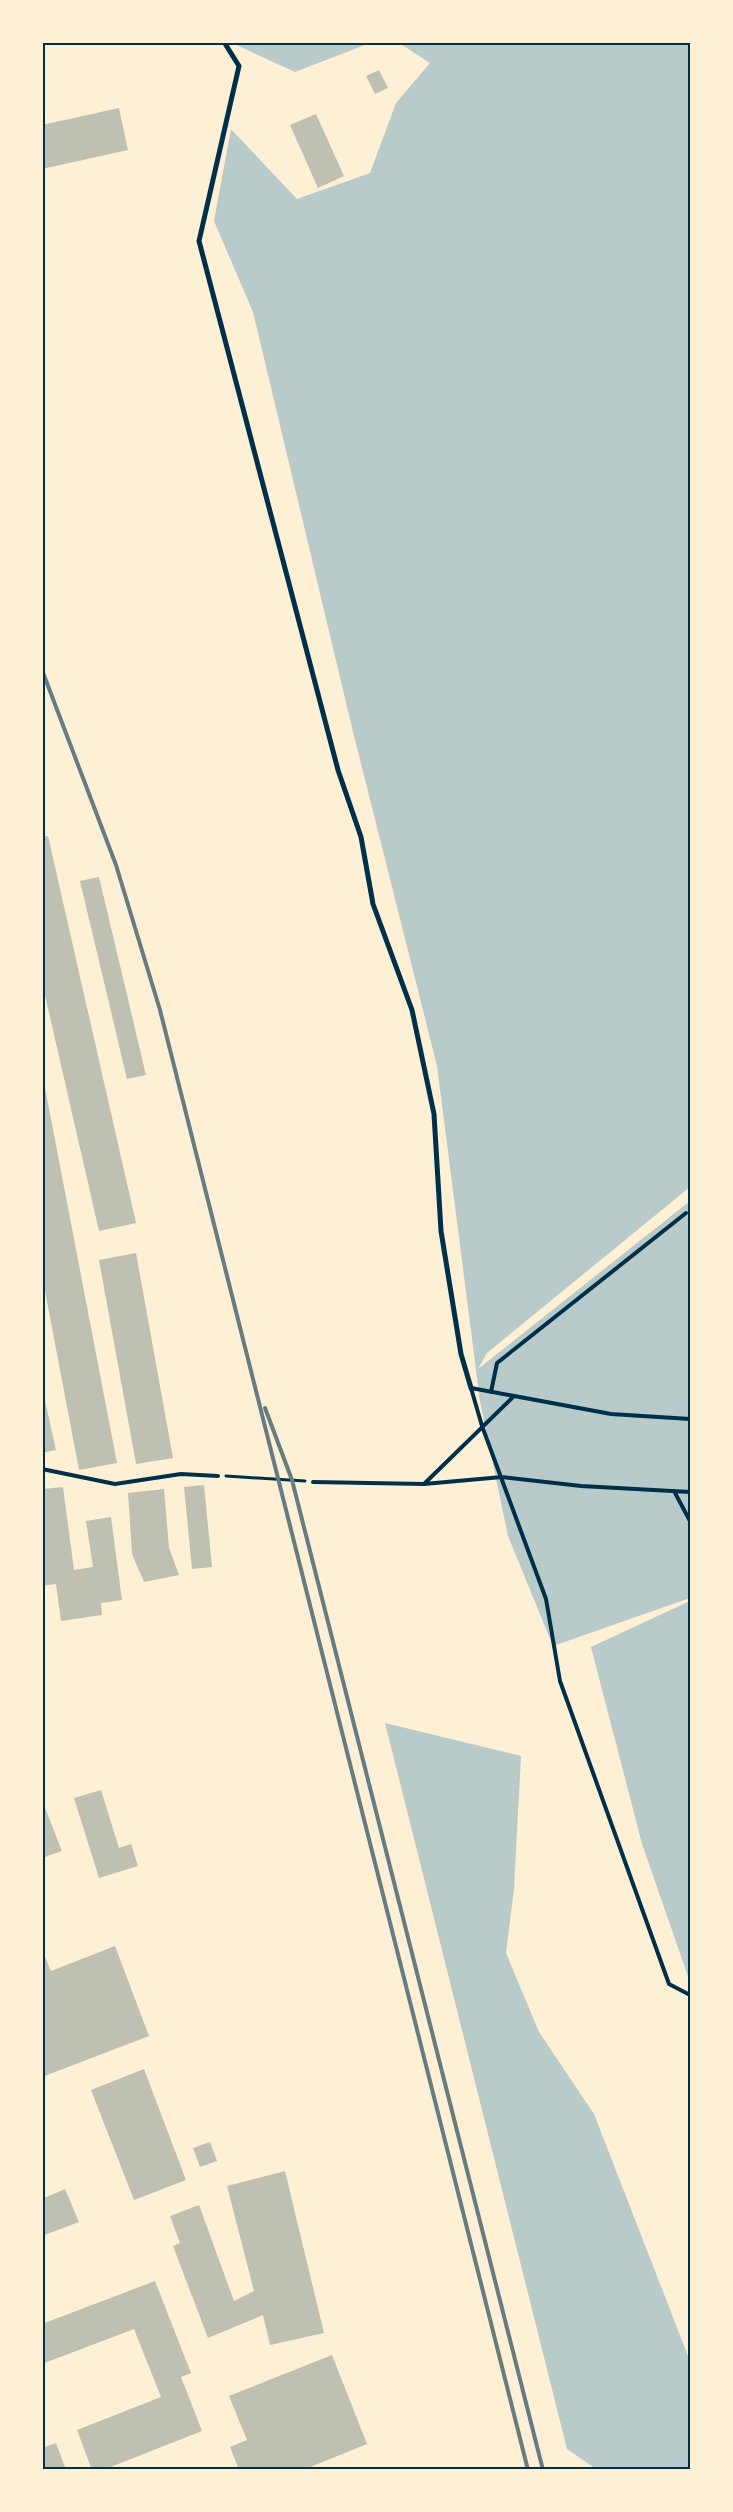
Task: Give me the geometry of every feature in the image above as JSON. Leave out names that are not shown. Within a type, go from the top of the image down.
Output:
[{"type":"street","points":[[224,42],[239,66],[199,241],[338,770],[361,837],[373,904],[412,1010],[434,1114],[441,1231],[461,1354],[471,1388]]},
{"type":"lane","points":[[490,1392],[497,1363],[686,1213]]},
{"type":"lane","points":[[690,1419],[610,1414],[471,1388],[482,1426],[546,1599],[560,1681],[662,1965],[669,1984],[690,1996]]},
{"type":"lane","points":[[424,1484],[513,1397]]},
{"type":"lane","points":[[42,1469],[115,1484],[181,1474],[218,1476]]},
{"type":"lane","points":[[313,1482],[424,1484],[502,1477],[581,1486],[690,1492]]},
{"type":"lane","points":[[674,1491],[690,1521]]},
{"type":"path","points":[[218,1476],[313,1482]]},
{"type":"shaded area","points":[[232,43],[370,43],[295,72]]},
{"type":"shaded area","points":[[399,43],[690,43],[690,1187],[487,1353],[478,1369],[690,1201],[690,1598],[553,1646],[508,1536],[480,1401],[437,1066],[353,732],[253,312],[214,221],[231,129],[297,199],[370,173],[396,103],[430,63]]},
{"type":"shaded area","points":[[690,1601],[690,1982],[642,1844],[591,1647]]},
{"type":"shaded area","points":[[385,1723],[521,1756],[514,1889],[506,1953],[539,2032],[594,2114],[690,2361],[690,2469],[596,2469],[567,2449]]},
{"type":"building","points":[[379,70],[388,88],[375,94],[366,76]]},
{"type":"building","points":[[119,108],[128,150],[42,169],[42,125]]},
{"type":"building","points":[[316,114],[344,176],[318,188],[290,125]]},
{"type":"building","points":[[48,836],[136,1223],[99,1231],[42,982],[42,837]]},
{"type":"building","points":[[99,877],[146,1075],[127,1079],[80,881]]},
{"type":"building","points":[[42,1072],[117,1463],[79,1470],[42,1275]]},
{"type":"building","points":[[136,1253],[173,1458],[136,1464],[99,1260]]},
{"type":"building","points":[[42,1387],[56,1450],[42,1453]]},
{"type":"building","points":[[204,1485],[212,1567],[192,1569],[184,1487]]},
{"type":"building","points":[[63,1487],[74,1570],[93,1567],[86,1521],[111,1517],[122,1600],[101,1603],[102,1615],[61,1621],[56,1584],[42,1586],[42,1489]]},
{"type":"building","points":[[164,1489],[169,1548],[179,1575],[144,1582],[132,1554],[128,1493]]},
{"type":"building","points":[[101,1790],[119,1848],[131,1844],[138,1866],[99,1878],[74,1798]]},
{"type":"building","points":[[42,1800],[62,1851],[42,1858]]},
{"type":"building","points":[[115,1946],[149,2036],[42,2077],[42,1950],[51,1971]]},
{"type":"building","points":[[144,2069],[186,2180],[134,2200],[91,2090]]},
{"type":"building","points":[[210,2142],[217,2161],[200,2167],[193,2148]]},
{"type":"building","points":[[285,2171],[324,2333],[270,2345],[263,2315],[208,2338],[173,2246],[180,2243],[170,2216],[199,2205],[234,2301],[254,2291],[227,2186]]},
{"type":"building","points":[[65,2189],[79,2222],[42,2236],[42,2199]]},
{"type":"building","points":[[155,2281],[191,2373],[181,2377],[202,2431],[103,2470],[92,2470],[77,2430],[161,2397],[134,2329],[42,2364],[42,2324]]},
{"type":"building","points":[[332,2355],[367,2444],[303,2470],[239,2470],[230,2447],[247,2440],[229,2396]]},
{"type":"building","points":[[56,2443],[66,2470],[42,2470],[42,2448]]},
{"type":"railway","points":[[42,670],[116,865],[160,1010],[528,2470]]},
{"type":"railway","points":[[265,1408],[292,1480],[543,2470]]}]
